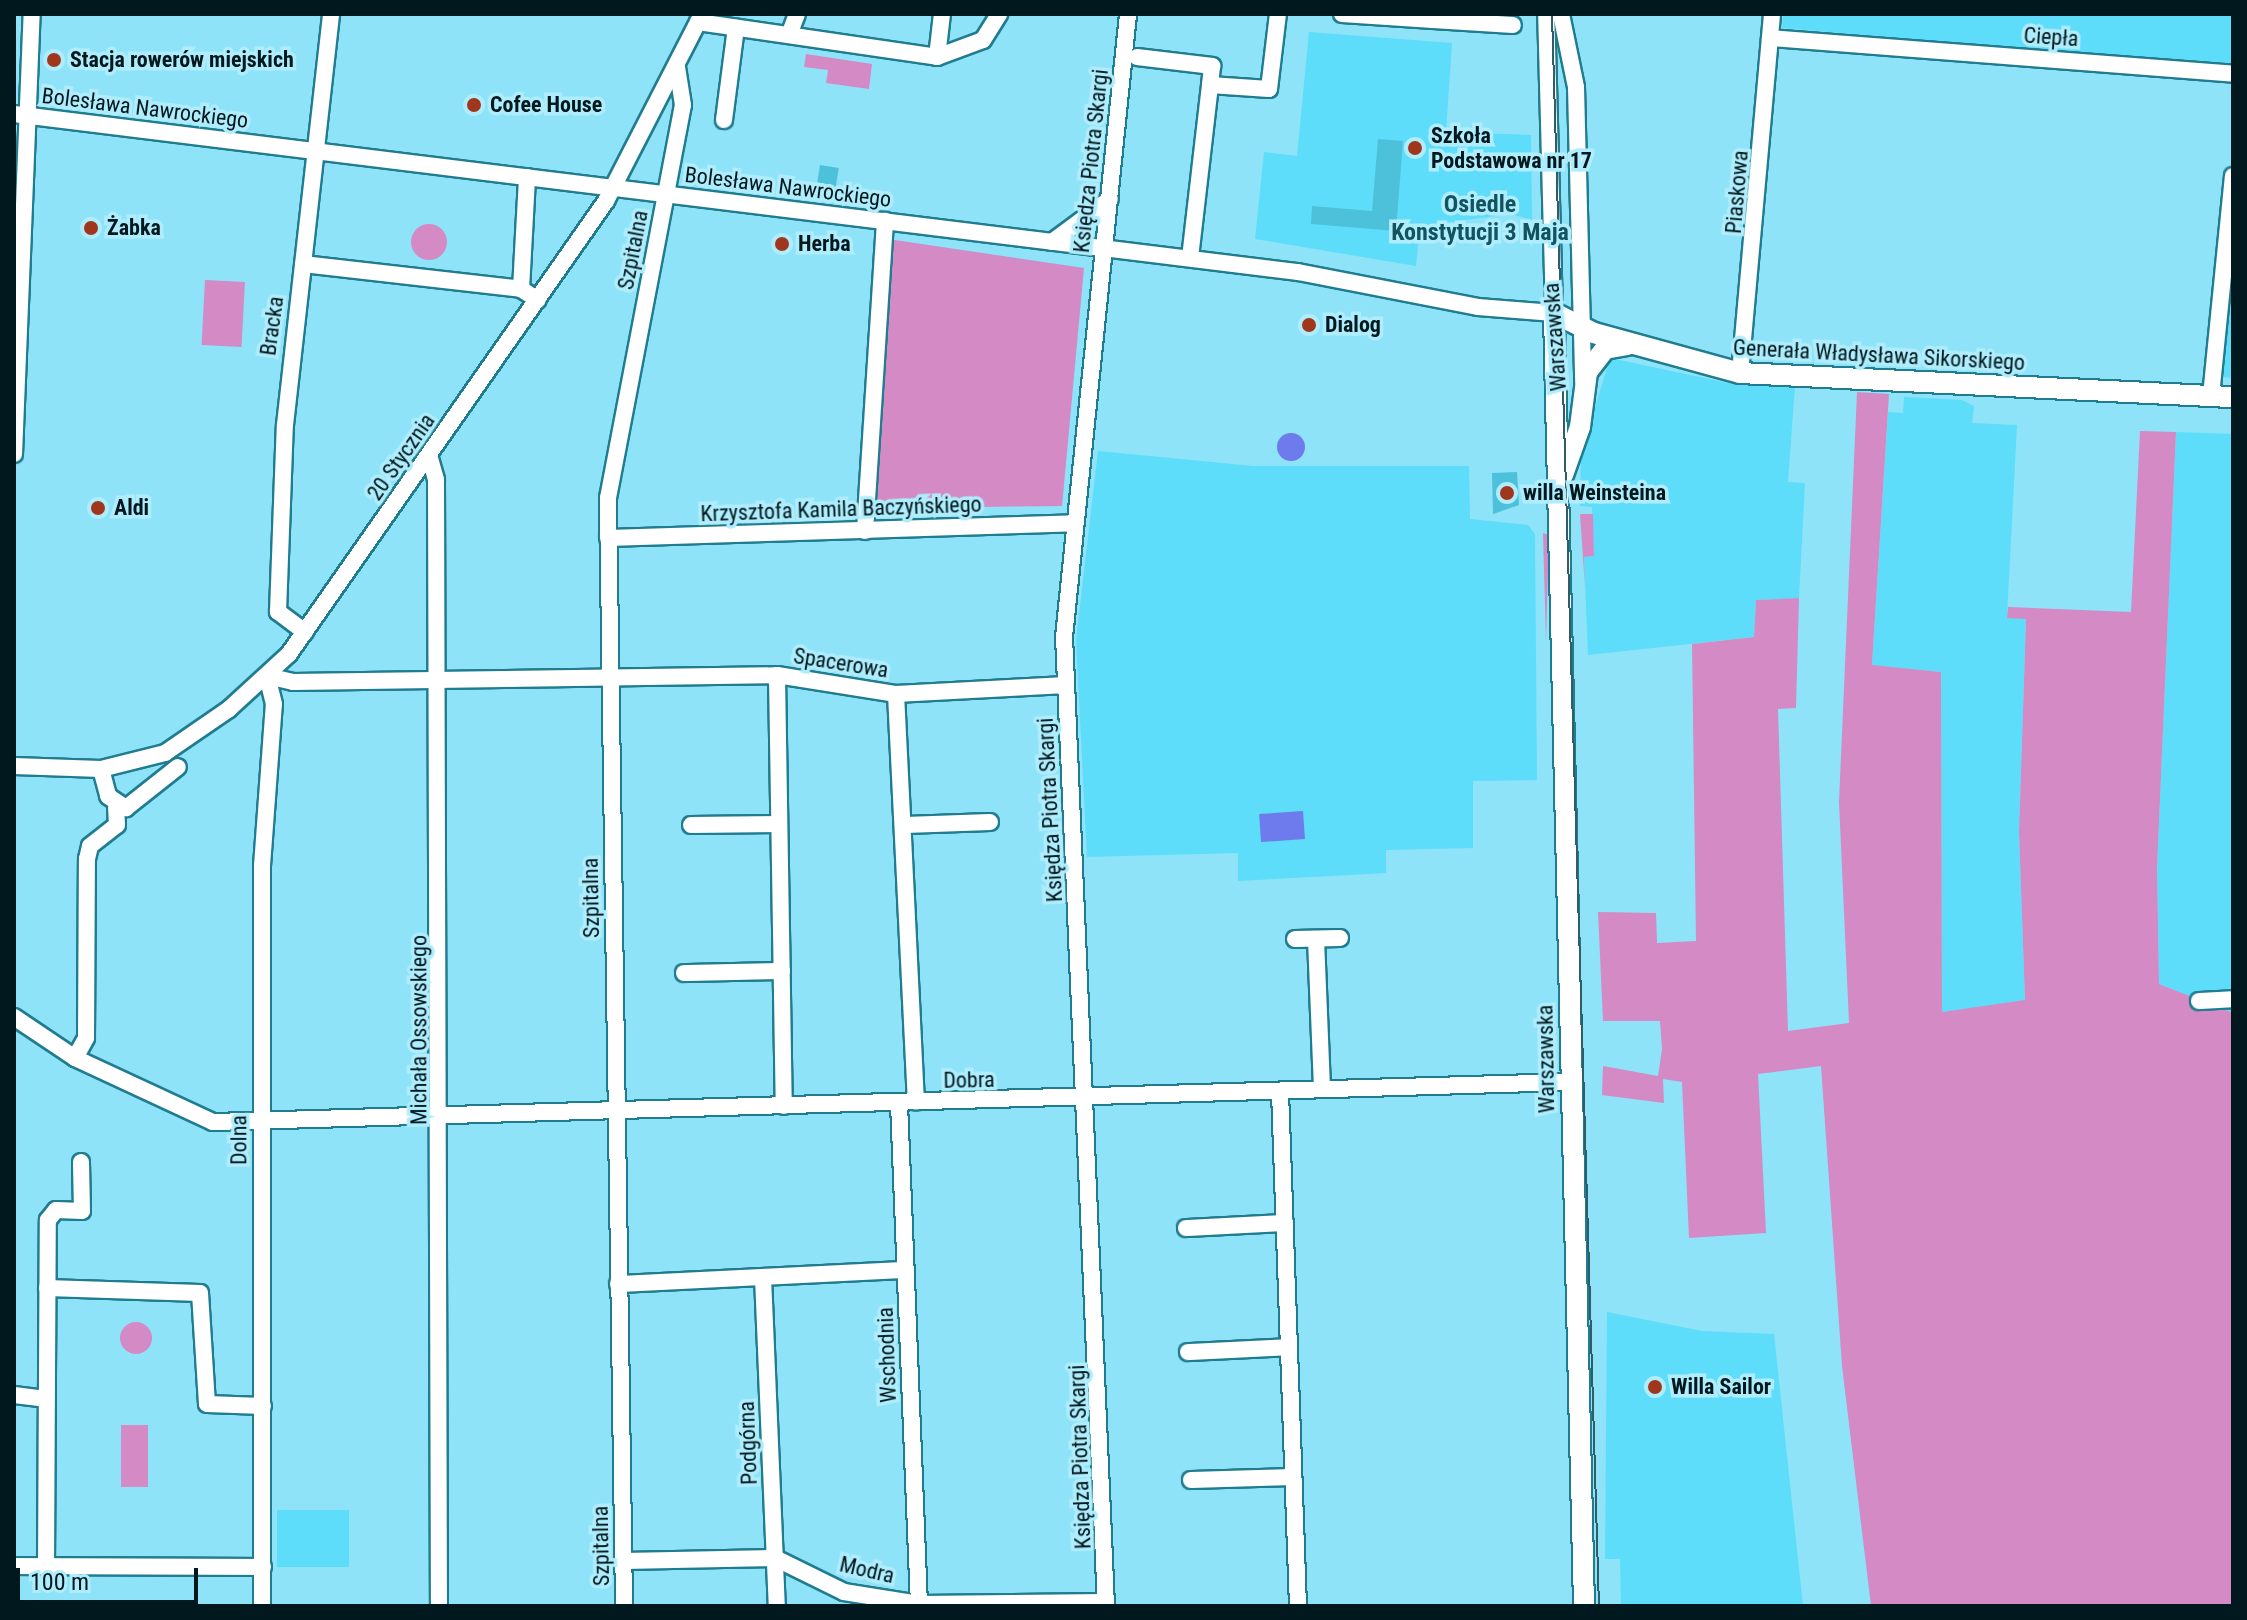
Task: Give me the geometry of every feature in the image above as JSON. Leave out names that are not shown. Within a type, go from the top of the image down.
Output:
[{"type":"main road","name":"Generała Władysława Sikorskiego","points":[[1554,313],[1579,327],[1632,345],[1740,373],[2233,397]]},
{"type":"main road","name":"Warszawska","points":[[1554,313],[1584,1606]]},
{"type":"main road","points":[[1583,385],[1600,353],[1632,345]]},
{"type":"main road","name":"Warszawska","points":[[1557,510],[1583,416],[1583,385]]},
{"type":"main road","points":[[2211,396],[2233,411]]},
{"type":"street","points":[[14,454],[21,115],[32,14]]},
{"type":"street","name":"Bracka","points":[[305,632],[278,612],[288,370],[331,14]]},
{"type":"street","points":[[789,35],[797,14]]},
{"type":"street","points":[[937,57],[942,14]]},
{"type":"street","points":[[700,18],[937,57],[983,40],[999,14]]},
{"type":"street","name":"Księdza Piotra Skargi","points":[[1106,1604],[1066,685],[1075,523],[1128,14]]},
{"type":"street","points":[[1210,85],[1269,89],[1278,14]]},
{"type":"street","points":[[1342,14],[1433,17],[1513,25]]},
{"type":"street","name":"Warszawska","points":[[1546,14],[1554,313]]},
{"type":"street","name":"Warszawska","points":[[1561,14],[1575,83],[1579,327],[1583,385]]},
{"type":"street","name":"Piaskowa","points":[[1740,373],[1772,14]]},
{"type":"street","name":"20 Stycznia","points":[[14,766],[101,769],[165,753],[267,676],[305,632],[614,187],[700,18]]},
{"type":"street","points":[[724,120],[742,23]]},
{"type":"street","name":"Ciepła","points":[[1770,38],[2233,74]]},
{"type":"street","points":[[1137,57],[1212,66],[1190,258]]},
{"type":"street","name":"Szpitalna","points":[[624,1606],[608,498],[683,105],[677,67]]},
{"type":"street","name":"Bolesława Nawrockiego","points":[[21,115],[1190,258],[1554,313]]},
{"type":"street","points":[[2211,396],[2233,176]]},
{"type":"street","points":[[521,289],[527,177]]},
{"type":"street","points":[[1052,242],[1110,199]]},
{"type":"street","points":[[865,531],[885,221]]},
{"type":"street","points":[[303,264],[521,289],[538,300]]},
{"type":"street","name":"Michała Ossowskiego","points":[[429,455],[436,475],[438,679],[441,1117],[439,1606]]},
{"type":"street","name":"Krzysztofa Kamila Baczyńskiego","points":[[608,538],[1075,523]]},
{"type":"street","points":[[777,675],[784,1106]]},
{"type":"street","name":"Spacerowa","points":[[267,676],[293,682],[777,675],[896,694],[1066,685]]},
{"type":"street","name":"Dolna","points":[[262,1606],[262,866],[274,704],[267,676]]},
{"type":"street","name":"Wschodnia","points":[[896,694],[905,825],[908,1103],[905,1270],[919,1605]]},
{"type":"street","points":[[116,807],[126,808],[178,767]]},
{"type":"street","points":[[75,1058],[86,1038],[87,859],[90,846],[117,825],[116,807],[101,769]]},
{"type":"street","points":[[905,825],[990,822]]},
{"type":"street","points":[[691,825],[778,824]]},
{"type":"street","points":[[1295,939],[1340,938]]},
{"type":"street","points":[[1316,939],[1322,1089]]},
{"type":"street","points":[[684,973],[782,971]]},
{"type":"street","points":[[2199,1001],[2233,999]]},
{"type":"street","name":"Dobra","points":[[14,1017],[75,1058],[213,1122],[1086,1100],[1571,1082]]},
{"type":"street","points":[[1280,1091],[1298,1606]]},
{"type":"street","points":[[46,1566],[48,1220],[56,1210],[82,1211],[81,1162]]},
{"type":"street","points":[[1186,1228],[1285,1223]]},
{"type":"street","points":[[618,1284],[905,1270]]},
{"type":"street","name":"Podgórna","points":[[763,1277],[777,1606]]},
{"type":"street","points":[[47,1288],[200,1293],[207,1404],[263,1406]]},
{"type":"street","points":[[1188,1352],[1289,1347]]},
{"type":"street","points":[[14,1395],[46,1399]]},
{"type":"street","points":[[1191,1480],[1293,1477]]},
{"type":"street","name":"Modra","points":[[623,1561],[775,1558],[844,1592],[919,1605],[1106,1604]]},
{"type":"street","points":[[14,1566],[263,1567]]},
{"type":"shaded area","points":[[1783,14],[2233,14],[2233,67],[1782,28]]},
{"type":"shaded area","name":"Szkoła Podstawowa nr 17","points":[[1309,32],[1452,43],[1446,132],[1531,135],[1532,220],[1511,214],[1420,226],[1416,266],[1255,239],[1264,152],[1297,156]]},
{"type":"shaded area","points":[[806,54],[872,64],[869,89],[826,83],[828,70],[804,67]]},
{"type":"shaded area","points":[[429,224],[442,229],[447,242],[442,255],[429,260],[416,255],[411,242],[416,229]]},
{"type":"shaded area","points":[[888,239],[1084,268],[1062,506],[872,508]]},
{"type":"shaded area","points":[[2233,246],[2233,378],[2223,377]]},
{"type":"shaded area","points":[[205,280],[245,282],[242,347],[202,345]]},
{"type":"shaded area","points":[[1610,358],[1728,383],[1795,386],[1788,482],[1805,483],[1799,598],[1756,600],[1754,637],[1588,655],[1584,557],[1594,556],[1592,507],[1580,506],[1581,453]]},
{"type":"shaded area","points":[[1857,392],[1889,394],[1872,665],[1941,672],[1942,1012],[2025,1000],[2019,832],[2026,619],[2007,618],[2008,607],[2131,612],[2140,431],[2176,432],[2157,868],[2159,984],[2233,1013],[2233,1606],[1871,1606],[1842,1366],[1821,1066],[1758,1074],[1766,1233],[1689,1238],[1682,1082],[1663,1079],[1664,1103],[1602,1095],[1603,1066],[1658,1076],[1662,1049],[1660,1021],[1603,1021],[1598,912],[1656,913],[1657,943],[1696,941],[1692,644],[1754,637],[1756,600],[1799,598],[1796,708],[1778,709],[1788,1031],[1849,1023],[1839,802]]},
{"type":"shaded area","points":[[1904,397],[1962,400],[1974,406],[1972,423],[2017,425],[2007,617],[2026,618],[2019,832],[2025,1001],[1942,1012],[1941,672],[1872,666],[1888,412],[1903,413]]},
{"type":"shaded area","points":[[2176,432],[2233,434],[2233,1013],[2159,984],[2157,868]]},
{"type":"shaded area","points":[[1098,451],[1253,466],[1469,466],[1470,519],[1528,525],[1535,534],[1537,780],[1473,781],[1473,848],[1386,850],[1386,873],[1238,881],[1238,853],[1087,857],[1076,640]]},
{"type":"shaded area","points":[[1580,514],[1593,514],[1594,556],[1584,557],[1585,587]]},
{"type":"shaded area","points":[[1543,533],[1549,535],[1546,641]]},
{"type":"shaded area","points":[[1607,1312],[1702,1331],[1774,1334],[1803,1606],[1621,1606],[1620,1559],[1605,1559]]},
{"type":"shaded area","points":[[136,1322],[147,1327],[152,1338],[147,1349],[136,1354],[125,1349],[120,1338],[125,1327]]},
{"type":"shaded area","points":[[121,1425],[148,1425],[148,1487],[121,1487]]},
{"type":"shaded area","points":[[277,1510],[349,1510],[349,1567],[277,1567]]},
{"type":"water","points":[[1291,433],[1301,437],[1305,447],[1301,457],[1291,461],[1281,457],[1277,447],[1281,437]]},
{"type":"water","points":[[1303,811],[1305,839],[1261,842],[1259,814]]},
{"type":"building","name":"Szkoła Podstawowa nr 17","points":[[1378,139],[1403,141],[1396,231],[1311,224],[1312,206],[1372,211]]},
{"type":"building","points":[[820,165],[839,168],[834,201],[815,198]]},
{"type":"building","name":"willa Weinsteina","points":[[1517,472],[1519,505],[1493,514],[1492,473]]},
{"type":"tram line","points":[[1552,14],[1599,1606]]},
{"type":"place","name":"Stacja rowerów miejskich","points":[[54,60]]},
{"type":"place","name":"Cofee House","points":[[474,105]]},
{"type":"place","name":"Szkoła Podstawowa nr 17","points":[[1415,148]]},
{"type":"place","name":"Żabka","points":[[91,228]]},
{"type":"place","name":"Herba","points":[[782,244]]},
{"type":"place","name":"Dialog","points":[[1309,325]]},
{"type":"place","name":"willa Weinsteina","points":[[1507,493]]},
{"type":"place","name":"Aldi","points":[[98,508]]},
{"type":"place","name":"Willa Sailor","points":[[1655,1387]]},
{"type":"district","name":"Osiedle Konstytucji 3 Maja","points":[[1480,219]]}]
